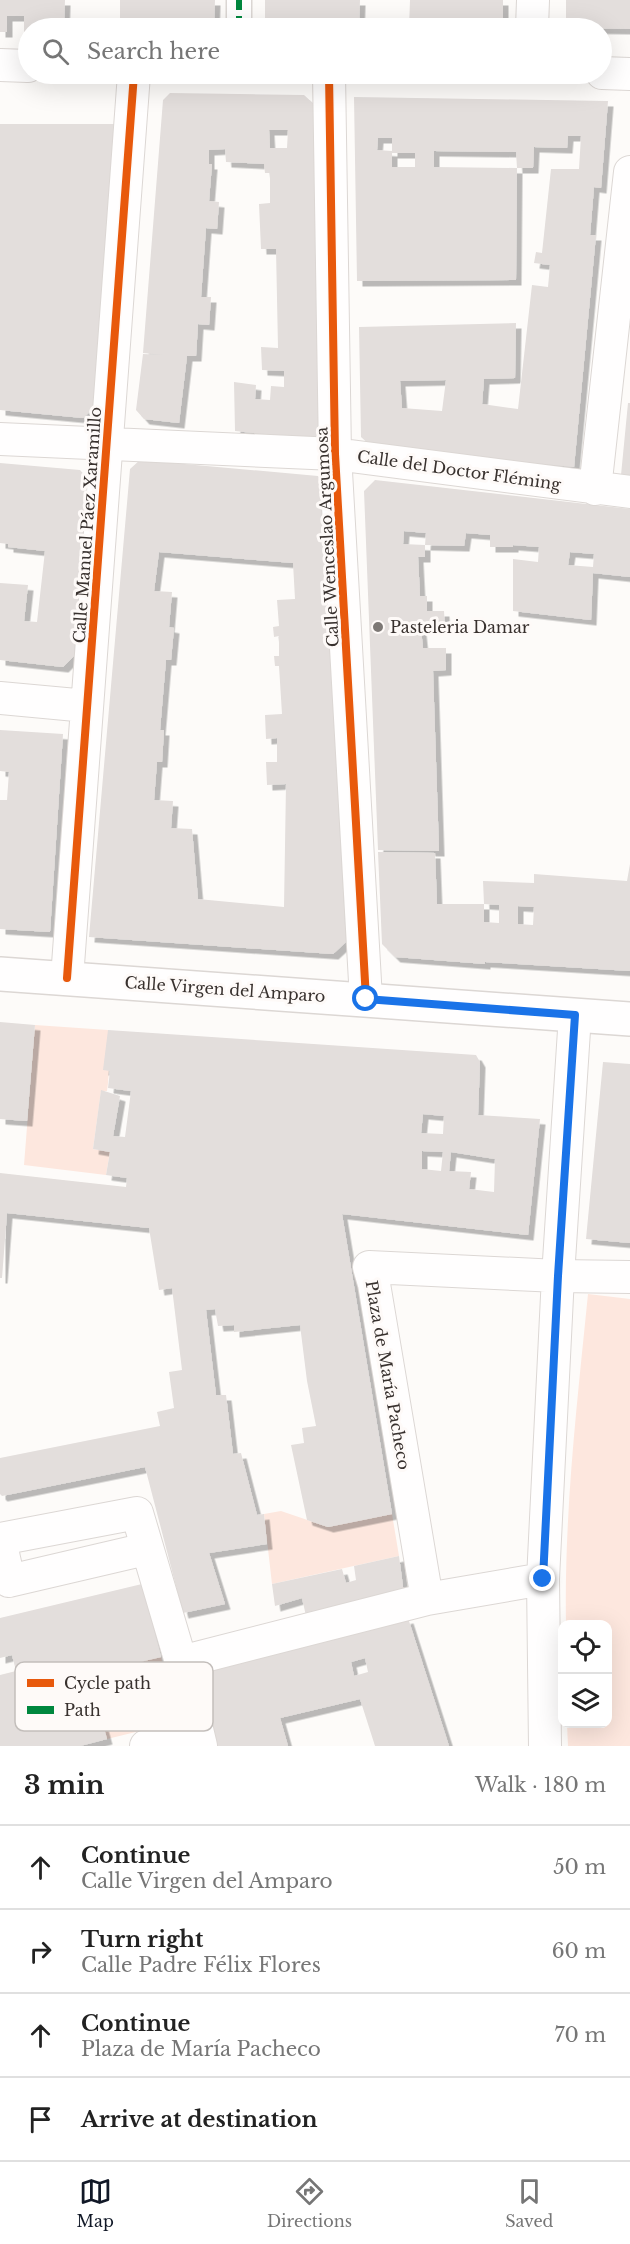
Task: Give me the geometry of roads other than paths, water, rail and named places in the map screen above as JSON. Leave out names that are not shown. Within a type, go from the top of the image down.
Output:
[{"type":"street","points":[[239,0],[239,18]]},
{"type":"street","points":[[532,0],[532,18]]},
{"type":"street","points":[[0,65],[18,66]]},
{"type":"street","points":[[612,73],[630,74]]},
{"type":"street","name":"Calle Manuel Páez Xaramillo","points":[[67,978],[133,84]]},
{"type":"street","name":"Calle Wenceslao Argumosa","points":[[329,84],[335,454],[366,999]]},
{"type":"street","points":[[596,489],[630,172]]},
{"type":"street","name":"Calle del Doctor Fléming","points":[[0,439],[335,454],[630,492]]},
{"type":"street","points":[[0,698],[87,706]]},
{"type":"street","name":"Calle Virgen del Amparo","points":[[0,974],[630,1019]]},
{"type":"street","points":[[545,1746],[543,1579],[558,1276],[575,1015]]},
{"type":"street","name":"Plaza de María Pacheco","points":[[427,1599],[376,1296],[369,1267],[630,1277]]},
{"type":"street","points":[[147,1550],[9,1581],[0,1539],[137,1513],[181,1662],[427,1599],[543,1579]]},
{"type":"street","points":[[146,1746],[199,1740]]},
{"type":"place","name":"Pasteleria Damar","points":[[378,627]]}]
